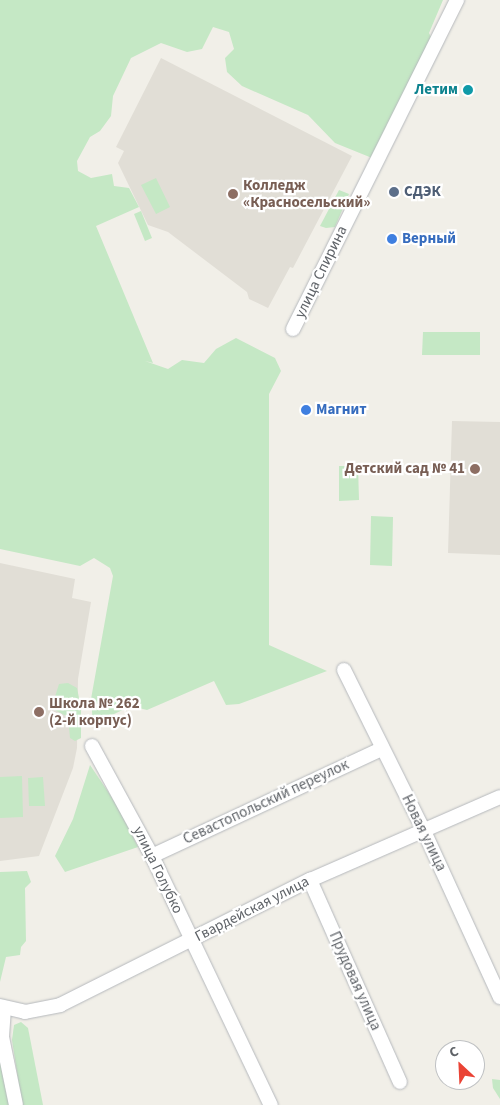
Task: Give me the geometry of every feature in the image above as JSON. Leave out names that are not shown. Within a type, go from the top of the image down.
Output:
[{"type":"street","name":"улица Спирина","points":[[293,329],[457,0]]},
{"type":"street","name":"Новая улица","points":[[344,670],[381,749],[423,829],[500,997]]},
{"type":"street","name":"улица Голубко","points":[[92,746],[152,856],[271,1105]]},
{"type":"street","name":"Севастопольский переулок","points":[[152,856],[381,749]]},
{"type":"street","name":"Гвардейская улица","points":[[2,1007],[25,1012],[60,1005],[310,880],[500,797]]},
{"type":"street","name":"Прудовая улица","points":[[310,880],[400,1082]]},
{"type":"street","points":[[2,1007],[2,1037],[16,1105]]},
{"type":"shaded area","name":"Колледж «Красносельский»","points":[[161,58],[352,156],[293,268],[290,267],[268,308],[249,299],[247,292],[168,232],[148,225],[118,163],[124,151],[116,147]]},
{"type":"shaded area","name":"Детский сад № 41","points":[[452,421],[500,422],[500,555],[448,553]]},
{"type":"shaded area","name":"Школа № 262 (2-й корпус)","points":[[0,563],[75,579],[72,598],[91,602],[78,679],[77,748],[73,768],[39,856],[0,861]]},
{"type":"green space","points":[[0,0],[443,0],[429,33],[433,41],[372,158],[335,143],[308,115],[242,86],[227,72],[225,58],[234,49],[229,32],[213,27],[202,49],[187,52],[161,43],[131,58],[113,96],[111,116],[100,131],[90,137],[77,161],[78,171],[91,178],[112,174],[114,186],[129,188],[139,207],[96,226],[153,363],[145,361],[168,369],[182,360],[204,363],[216,349],[236,338],[275,358],[281,371],[269,394],[269,645],[327,671],[239,704],[226,705],[214,681],[147,710],[131,706],[93,724],[91,699],[113,576],[110,568],[94,558],[80,566],[0,549]]},
{"type":"green space","points":[[156,178],[170,207],[156,214],[141,185]]},
{"type":"green space","points":[[339,190],[349,194],[335,227],[326,228],[320,226]]},
{"type":"green space","points":[[141,211],[152,238],[145,241],[134,214]]},
{"type":"green space","points":[[423,332],[480,332],[480,355],[422,355]]},
{"type":"green space","points":[[339,466],[358,466],[359,500],[339,501]]},
{"type":"green space","points":[[371,516],[393,517],[392,566],[370,565]]},
{"type":"green space","points":[[68,683],[77,688],[81,708],[81,738],[75,741],[70,738],[68,717],[55,710],[53,703],[59,684]]},
{"type":"green space","points":[[90,765],[117,805],[138,847],[65,872],[55,856],[73,819]]},
{"type":"green space","points":[[22,776],[23,817],[0,818],[0,777]]},
{"type":"green space","points":[[43,777],[45,806],[29,806],[28,778]]},
{"type":"green space","points":[[27,871],[31,882],[25,888],[26,941],[21,947],[20,955],[6,957],[0,982],[0,872]]},
{"type":"green space","points":[[21,1022],[28,1028],[43,1105],[22,1105],[12,1040],[14,1025]]},
{"type":"green space","points":[[0,1057],[10,1105],[0,1105]]},
{"type":"green space","points":[[492,1079],[500,1080],[500,1099],[493,1088]]},
{"type":"place","name":"Летим","points":[[468,90]]},
{"type":"place","name":"СДЭК","points":[[394,192]]},
{"type":"place","name":"Колледж «Красносельский»","points":[[233,194]]},
{"type":"place","name":"Верный","points":[[392,239]]},
{"type":"place","name":"Магнит","points":[[306,410]]},
{"type":"place","name":"Детский сад № 41","points":[[475,469]]},
{"type":"place","name":"Школа № 262 (2-й корпус)","points":[[39,712]]}]
